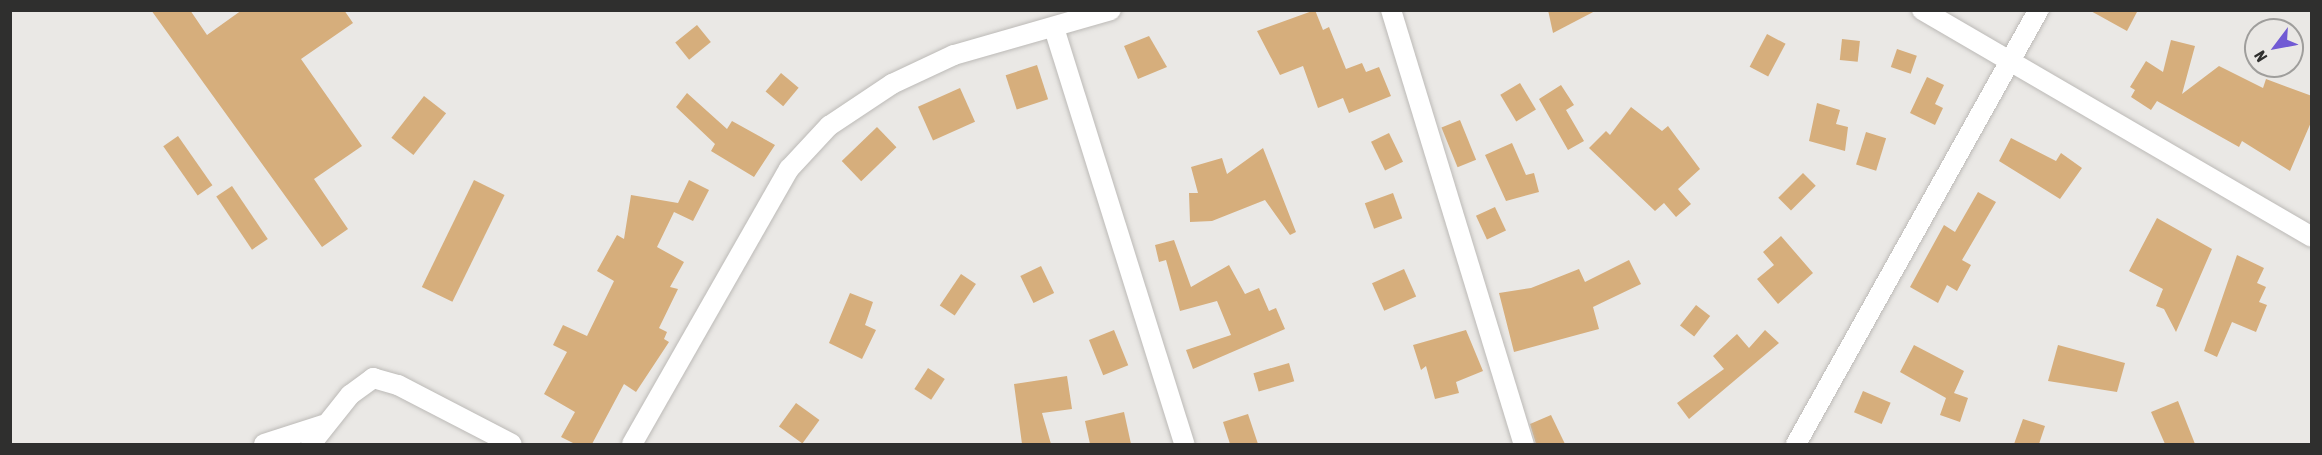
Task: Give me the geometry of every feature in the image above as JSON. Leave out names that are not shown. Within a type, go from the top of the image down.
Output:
[{"type":"street","points":[[632,444],[789,169],[829,126],[892,84],[954,55],[1111,10]]},
{"type":"street","points":[[1391,10],[1524,444]]},
{"type":"street","points":[[1922,10],[2312,237]]},
{"type":"street","points":[[1796,444],[2039,10]]},
{"type":"street","points":[[1054,28],[1184,444]]},
{"type":"street","points":[[311,444],[323,425],[373,378],[398,385],[512,444]]},
{"type":"street","points":[[264,444],[323,425]]},
{"type":"building","points":[[151,10],[190,10],[207,35],[242,10],[344,10],[353,23],[301,59],[362,146],[314,179],[348,229],[322,247]]},
{"type":"building","points":[[1315,10],[1323,30],[1329,27],[1346,69],[1362,63],[1366,72],[1379,67],[1391,96],[1349,113],[1343,98],[1318,108],[1303,66],[1280,75],[1257,31]]},
{"type":"building","points":[[1548,10],[1597,10],[1553,33]]},
{"type":"building","points":[[2089,10],[2138,10],[2127,31]]},
{"type":"building","points":[[697,25],[711,42],[689,60],[675,43]]},
{"type":"building","points":[[1767,34],[1786,44],[1768,77],[1750,67]]},
{"type":"building","points":[[1149,36],[1167,67],[1138,79],[1124,46]]},
{"type":"building","points":[[1842,39],[1860,41],[1858,62],[1840,60]]},
{"type":"building","points":[[2171,40],[2195,46],[2182,94],[2219,66],[2263,88],[2266,79],[2312,96],[2312,120],[2290,171],[2242,141],[2239,147],[2157,101],[2151,110],[2131,97],[2135,90],[2130,87],[2146,61],[2163,72]]},
{"type":"building","points":[[1897,49],[1917,56],[1911,74],[1891,67]]},
{"type":"building","points":[[1037,65],[1048,99],[1017,109],[1006,75]]},
{"type":"building","points":[[781,73],[799,88],[783,106],[766,91]]},
{"type":"building","points":[[1927,77],[1944,85],[1935,104],[1943,108],[1935,125],[1910,113]]},
{"type":"building","points":[[1520,83],[1536,110],[1516,121],[1500,95]]},
{"type":"building","points":[[1561,85],[1574,105],[1566,110],[1584,141],[1568,150],[1539,99]]},
{"type":"building","points":[[960,88],[975,122],[933,141],[918,107]]},
{"type":"building","points":[[687,93],[727,129],[732,121],[775,145],[754,177],[711,151],[715,144],[676,107]]},
{"type":"building","points":[[424,96],[446,113],[413,155],[391,138]]},
{"type":"building","points":[[1817,103],[1840,110],[1836,124],[1848,127],[1845,151],[1809,141]]},
{"type":"building","points":[[1631,107],[1662,131],[1668,126],[1700,169],[1678,189],[1691,204],[1676,217],[1664,203],[1655,211],[1589,148],[1606,131],[1610,135]]},
{"type":"building","points":[[1460,120],[1476,160],[1458,167],[1441,127]]},
{"type":"building","points":[[877,127],[896,147],[861,181],[842,161]]},
{"type":"building","points":[[1866,132],[1886,138],[1876,171],[1856,165]]},
{"type":"building","points":[[1389,133],[1403,162],[1385,171],[1371,142]]},
{"type":"building","points":[[178,136],[212,185],[198,195],[163,146]]},
{"type":"building","points":[[2011,138],[2056,161],[2061,153],[2082,168],[2060,199],[1999,161]]},
{"type":"building","points":[[1512,143],[1526,175],[1534,173],[1539,192],[1506,201],[1485,155]]},
{"type":"building","points":[[1263,148],[1296,232],[1290,235],[1265,200],[1212,221],[1190,222],[1189,193],[1198,193],[1191,167],[1222,158],[1227,174]]},
{"type":"building","points":[[1803,173],[1816,186],[1791,210],[1778,198]]},
{"type":"building","points":[[474,180],[505,195],[452,302],[422,287]]},
{"type":"building","points":[[689,180],[709,190],[693,221],[674,212],[657,247],[684,262],[670,287],[678,289],[659,328],[667,332],[664,339],[669,342],[636,392],[624,384],[592,444],[575,444],[561,437],[575,412],[544,394],[567,352],[553,345],[563,325],[587,336],[614,281],[597,271],[617,235],[624,239],[631,195],[678,203]]},
{"type":"building","points":[[232,186],[268,239],[252,250],[216,197]]},
{"type":"building","points":[[1978,192],[1996,202],[1962,260],[1971,265],[1957,291],[1947,285],[1938,303],[1910,287],[1944,225],[1955,232]]},
{"type":"building","points":[[1393,193],[1402,218],[1374,229],[1365,203]]},
{"type":"building","points":[[1495,207],[1506,231],[1487,239],[1476,216]]},
{"type":"building","points":[[2157,218],[2212,249],[2176,332],[2164,309],[2156,306],[2163,289],[2129,271]]},
{"type":"building","points":[[1781,236],[1813,273],[1778,304],[1757,279],[1774,265],[1763,252]]},
{"type":"building","points":[[1174,240],[1191,287],[1229,265],[1245,294],[1259,288],[1269,311],[1276,308],[1285,329],[1193,369],[1186,350],[1231,335],[1217,301],[1180,311],[1166,260],[1159,262],[1155,245]]},
{"type":"building","points":[[2237,255],[2264,268],[2257,283],[2266,287],[2259,302],[2267,305],[2256,332],[2232,322],[2217,357],[2204,351]]},
{"type":"building","points":[[1629,260],[1641,284],[1593,307],[1599,329],[1514,352],[1499,293],[1531,288],[1579,269],[1585,282]]},
{"type":"building","points":[[1041,266],[1054,293],[1033,303],[1020,276]]},
{"type":"building","points":[[1404,269],[1416,296],[1384,311],[1372,283]]},
{"type":"building","points":[[961,274],[976,284],[955,316],[940,306]]},
{"type":"building","points":[[850,293],[873,302],[865,325],[876,330],[862,359],[829,343]]},
{"type":"building","points":[[1696,305],[1710,316],[1694,337],[1680,325]]},
{"type":"building","points":[[1114,330],[1128,365],[1103,375],[1089,340]]},
{"type":"building","points":[[1466,330],[1483,371],[1456,382],[1459,393],[1435,399],[1426,366],[1421,370],[1413,345]]},
{"type":"building","points":[[1765,330],[1779,343],[1689,419],[1677,403],[1724,369],[1713,356],[1737,334],[1749,348]]},
{"type":"building","points":[[1914,345],[1964,371],[1954,393],[1968,398],[1960,422],[1940,415],[1946,398],[1900,372]]},
{"type":"building","points":[[2058,345],[2125,363],[2117,392],[2048,381]]},
{"type":"building","points":[[1289,363],[1294,381],[1259,391],[1253,373]]},
{"type":"building","points":[[928,368],[945,379],[931,400],[914,389]]},
{"type":"building","points":[[1067,376],[1072,409],[1042,413],[1051,444],[1022,444],[1014,384]]},
{"type":"building","points":[[1863,391],[1891,403],[1882,424],[1854,412]]},
{"type":"building","points":[[2178,401],[2195,444],[2165,444],[2151,412]]},
{"type":"building","points":[[796,403],[819,420],[802,444],[779,426]]},
{"type":"building","points":[[1124,412],[1131,444],[1090,444],[1085,421]]},
{"type":"building","points":[[1248,414],[1258,444],[1230,444],[1223,422]]},
{"type":"building","points":[[1551,415],[1565,444],[1536,444],[1530,424]]},
{"type":"building","points":[[2023,419],[2045,426],[2039,444],[2014,444]]}]
